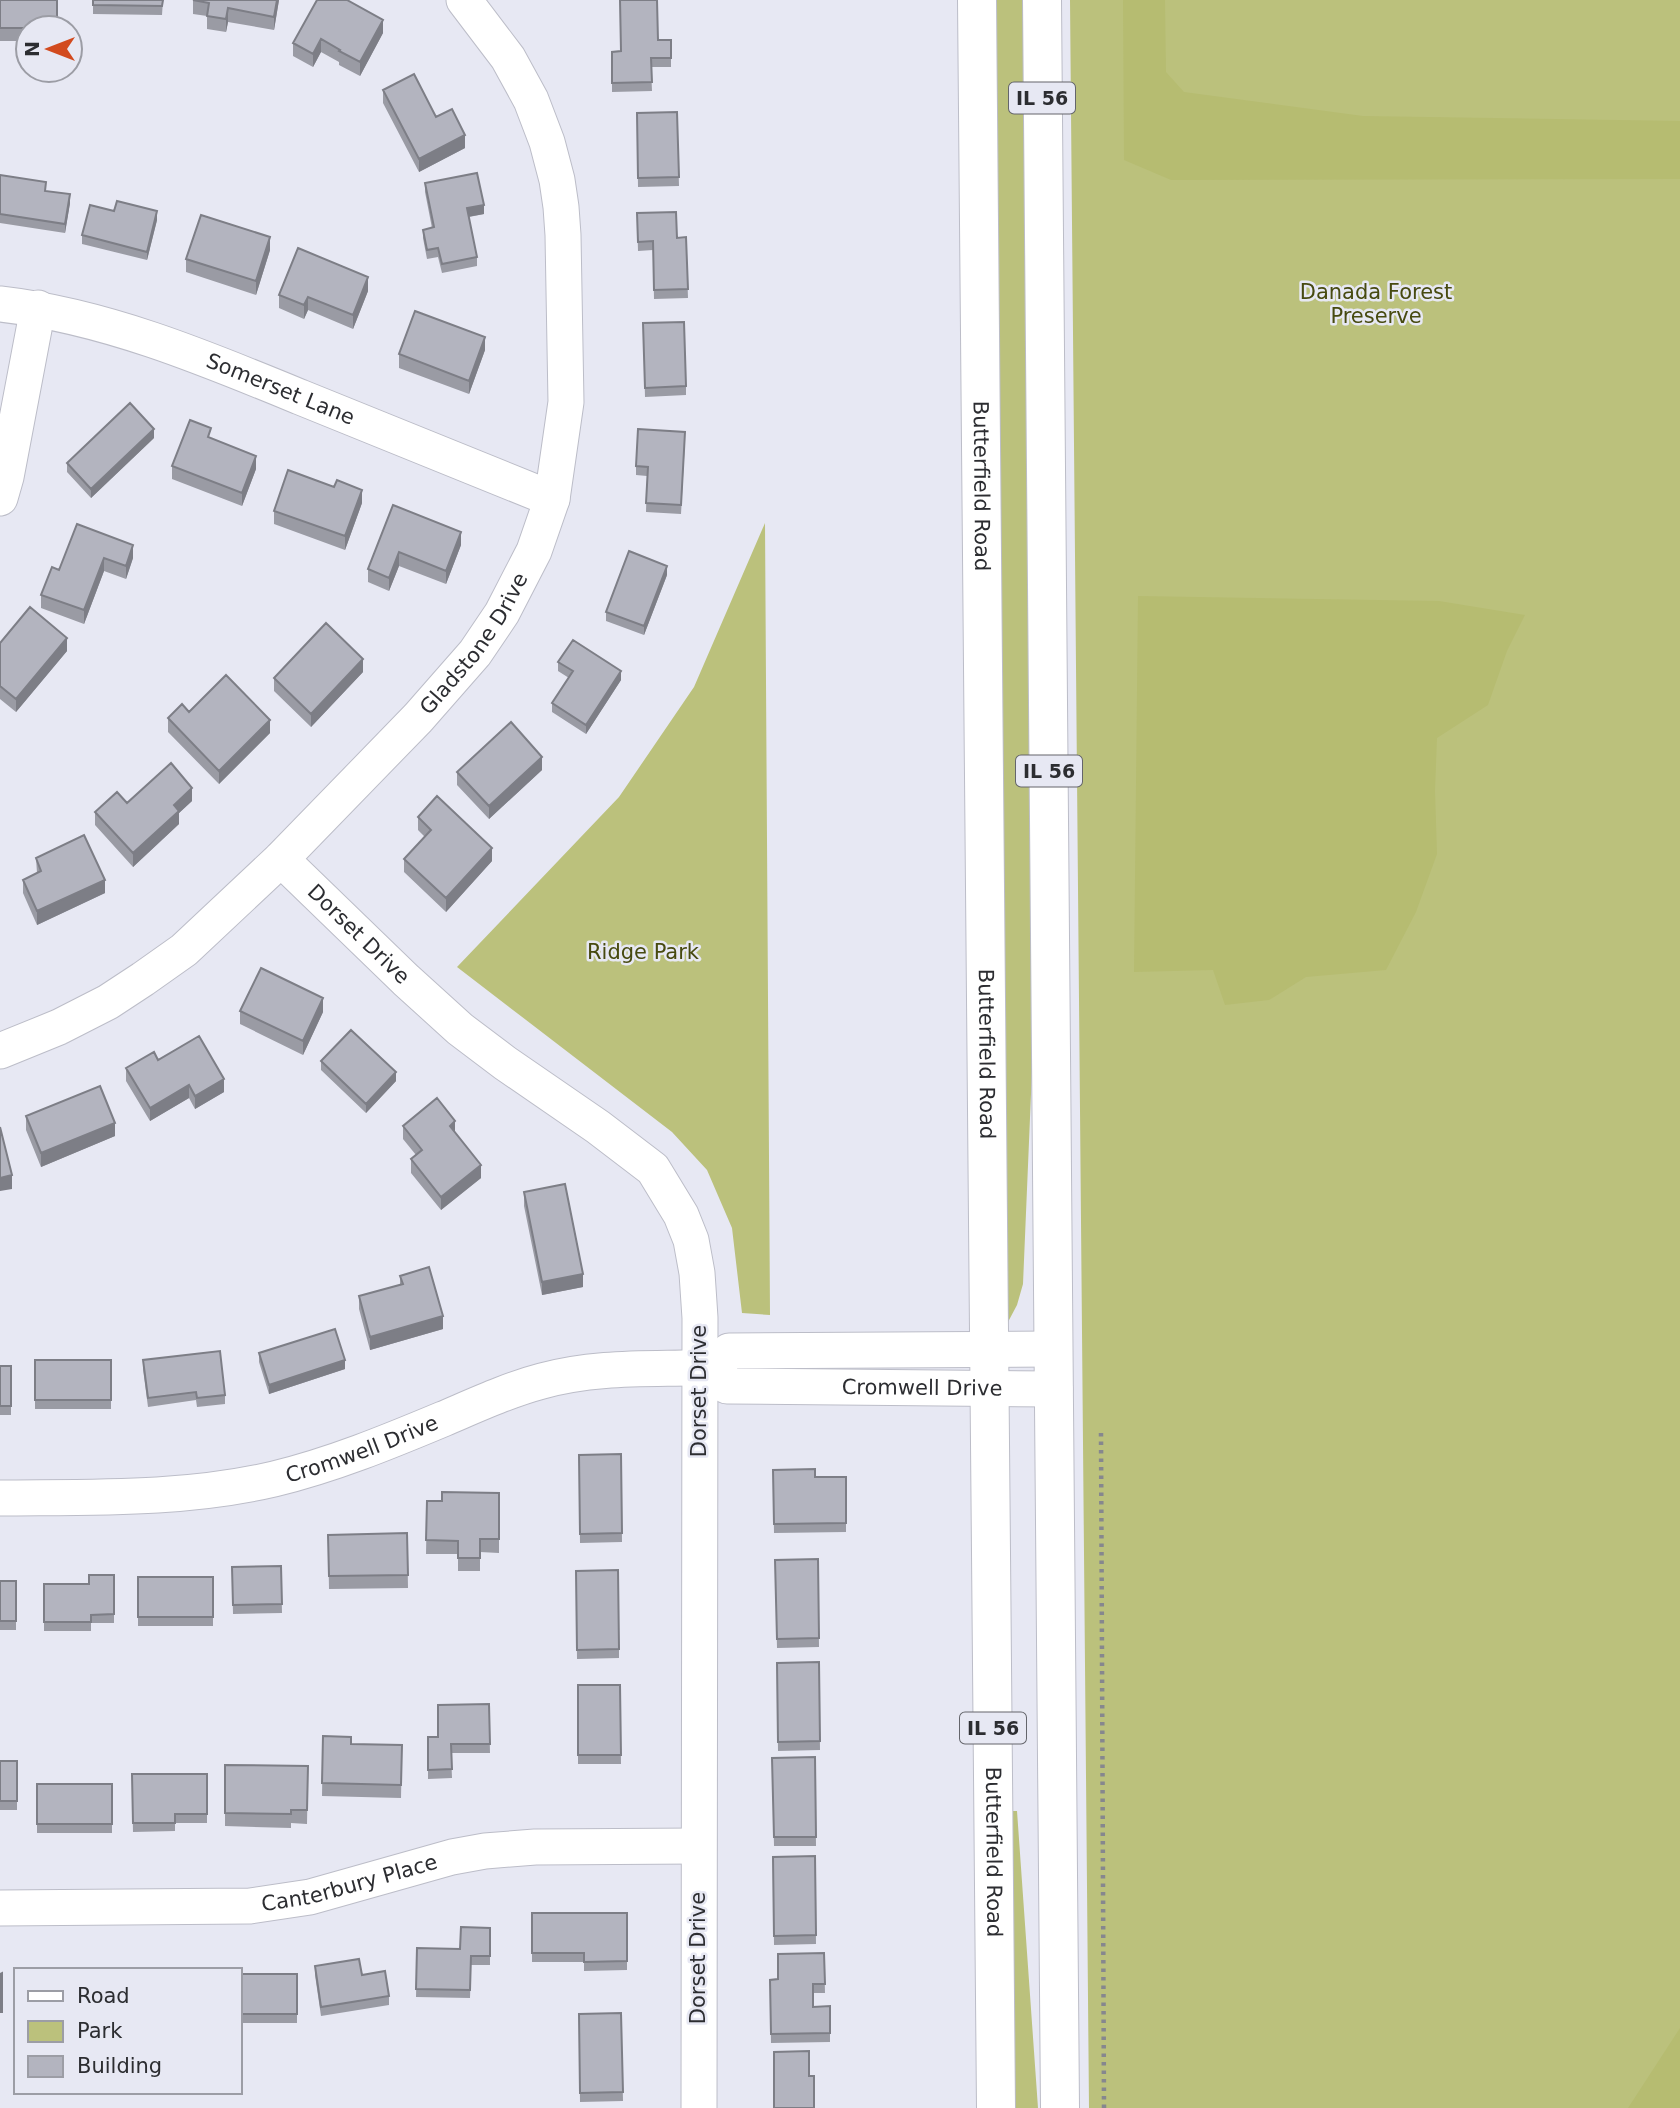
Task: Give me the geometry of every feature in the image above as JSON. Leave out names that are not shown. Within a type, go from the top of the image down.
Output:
[{"type":"main road","name":"Butterfield Road","points":[[977,0],[996,2108]]},
{"type":"main road","name":"IL 56","points":[[1042,0],[1060,2108]]},
{"type":"street","name":"Gladstone Drive","points":[[0,1051],[59,1027],[108,1002],[184,950],[281,859],[418,718],[475,653],[516,589],[534,551],[552,499],[566,402],[564,235],[561,207],[547,142],[531,100],[508,58],[464,0]]},
{"type":"street","name":"Somerset Lane","points":[[0,304],[38,308],[201,356],[552,499]]},
{"type":"street","points":[[0,498],[38,308]]},
{"type":"street","name":"Dorset Drive","points":[[281,859],[460,1029],[653,1169],[681,1215],[691,1240],[708,1368],[698,1846],[699,2108]]},
{"type":"street","name":"Cromwell Drive","points":[[0,1497],[164,1495],[273,1479],[357,1453],[496,1396],[540,1381],[598,1370],[708,1368],[729,1351],[1054,1349]]},
{"type":"street","name":"Cromwell Drive","points":[[708,1368],[727,1386],[1055,1389]]},
{"type":"street","name":"Canterbury Place","points":[[0,1909],[250,1906],[310,1897],[452,1857],[485,1851],[535,1846],[698,1846]]},
{"type":"path","points":[[1101,1433],[1104,2108]]},
{"type":"green space","points":[[993,0],[1024,0],[1034,1023],[1023,1284],[1017,1305],[1008,1322]]},
{"type":"green space","name":"Danada Forest Preserve","points":[[1070,0],[1680,0],[1680,2108],[1089,2108]]},
{"type":"green space","points":[[1123,0],[1165,0],[1166,72],[1184,92],[1363,116],[1680,121],[1680,179],[1171,180],[1124,160]]},
{"type":"green space","name":"Ridge Park","points":[[765,523],[770,1315],[742,1313],[732,1228],[707,1170],[672,1132],[457,967],[619,797],[694,687]]},
{"type":"green space","points":[[1138,596],[1439,601],[1525,615],[1507,651],[1488,705],[1437,738],[1437,854],[1416,912],[1386,970],[1306,977],[1269,1000],[1225,1005],[1213,970],[1134,972]]},
{"type":"green space","points":[[1009,1811],[1017,1811],[1038,2108],[1012,2108]]},
{"type":"green space","points":[[1680,2028],[1680,2108],[1628,2108]]},
{"type":"building","points":[[0,0],[57,0],[57,14],[14,14],[14,28],[0,28]]},
{"type":"building","points":[[93,0],[163,0],[162,6],[93,5]]},
{"type":"building","points":[[193,0],[277,0],[274,17],[228,8],[226,19],[207,16],[209,3]]},
{"type":"building","points":[[317,0],[347,0],[383,20],[360,62],[321,39],[313,54],[293,43]]},
{"type":"building","points":[[620,0],[657,0],[658,40],[671,40],[671,58],[651,58],[652,82],[612,83],[612,52],[621,51]]},
{"type":"building","points":[[414,74],[436,117],[452,109],[465,135],[419,159],[383,90]]},
{"type":"building","points":[[677,112],[679,177],[638,178],[637,113]]},
{"type":"building","points":[[477,173],[484,205],[467,208],[477,257],[442,264],[438,248],[427,250],[423,230],[434,227],[425,183]]},
{"type":"building","points":[[0,175],[46,182],[45,191],[70,194],[65,224],[0,214]]},
{"type":"building","points":[[117,201],[157,211],[147,252],[82,235],[90,205],[114,211]]},
{"type":"building","points":[[676,212],[677,238],[686,237],[688,289],[654,290],[653,241],[638,242],[637,213]]},
{"type":"building","points":[[201,215],[270,237],[256,281],[186,259]]},
{"type":"building","points":[[298,248],[368,277],[353,315],[308,297],[304,305],[279,295]]},
{"type":"building","points":[[415,311],[485,337],[469,381],[399,354]]},
{"type":"building","points":[[684,322],[686,386],[645,388],[643,323]]},
{"type":"building","points":[[130,403],[154,429],[91,489],[67,463]]},
{"type":"building","points":[[190,420],[211,428],[208,437],[256,456],[242,493],[172,466]]},
{"type":"building","points":[[638,429],[685,432],[681,505],[646,503],[648,467],[636,466]]},
{"type":"building","points":[[288,470],[334,487],[337,480],[362,490],[345,536],[274,511]]},
{"type":"building","points":[[393,505],[461,532],[446,571],[399,552],[389,578],[368,569]]},
{"type":"building","points":[[77,524],[133,545],[126,566],[104,558],[84,610],[41,595],[52,567],[59,570]]},
{"type":"building","points":[[629,551],[667,566],[644,626],[606,612]]},
{"type":"building","points":[[30,607],[67,638],[16,699],[0,686],[0,643]]},
{"type":"building","points":[[326,623],[363,659],[311,714],[274,678]]},
{"type":"building","points":[[573,640],[621,671],[586,725],[552,703],[573,671],[558,662]]},
{"type":"building","points":[[226,675],[270,720],[219,771],[168,718],[182,704],[189,712]]},
{"type":"building","points":[[511,722],[542,757],[489,806],[457,772]]},
{"type":"building","points":[[171,763],[192,788],[174,805],[179,811],[133,853],[95,812],[117,792],[127,803]]},
{"type":"building","points":[[437,796],[492,848],[446,898],[404,859],[431,830],[418,817]]},
{"type":"building","points":[[84,835],[105,880],[37,911],[23,880],[41,871],[36,858]]},
{"type":"building","points":[[261,968],[323,998],[303,1041],[240,1011]]},
{"type":"building","points":[[351,1030],[396,1072],[366,1104],[321,1061]]},
{"type":"building","points":[[199,1036],[224,1079],[195,1096],[189,1085],[150,1108],[126,1068],[154,1052],[158,1060]]},
{"type":"building","points":[[100,1086],[115,1123],[41,1153],[26,1116]]},
{"type":"building","points":[[437,1098],[455,1121],[450,1126],[481,1165],[441,1197],[411,1159],[422,1150],[403,1126]]},
{"type":"building","points":[[0,1127],[12,1175],[0,1178]]},
{"type":"building","points":[[565,1184],[583,1274],[542,1282],[524,1192]]},
{"type":"building","points":[[429,1267],[443,1316],[370,1337],[359,1296],[403,1284],[400,1276]]},
{"type":"building","points":[[335,1329],[345,1360],[269,1385],[259,1353]]},
{"type":"building","points":[[220,1351],[225,1395],[197,1398],[196,1392],[148,1398],[143,1360]]},
{"type":"building","points":[[35,1360],[111,1360],[111,1400],[35,1400]]},
{"type":"building","points":[[0,1366],[11,1366],[11,1406],[0,1406]]},
{"type":"building","points":[[621,1454],[622,1533],[580,1534],[579,1455]]},
{"type":"building","points":[[815,1469],[815,1477],[846,1477],[846,1523],[774,1524],[773,1470]]},
{"type":"building","points":[[442,1492],[499,1493],[499,1539],[480,1539],[480,1558],[458,1558],[458,1541],[426,1540],[427,1501],[442,1501]]},
{"type":"building","points":[[407,1533],[408,1575],[329,1576],[328,1535]]},
{"type":"building","points":[[818,1559],[819,1638],[777,1639],[775,1560]]},
{"type":"building","points":[[281,1566],[282,1604],[233,1605],[232,1567]]},
{"type":"building","points":[[618,1570],[619,1649],[577,1650],[576,1571]]},
{"type":"building","points":[[89,1575],[114,1575],[114,1614],[91,1615],[91,1622],[44,1622],[44,1584],[89,1584]]},
{"type":"building","points":[[138,1577],[213,1577],[213,1617],[138,1617]]},
{"type":"building","points":[[0,1581],[16,1581],[16,1621],[0,1621]]},
{"type":"building","points":[[819,1662],[820,1741],[778,1742],[777,1663]]},
{"type":"building","points":[[578,1685],[620,1685],[621,1755],[578,1755]]},
{"type":"building","points":[[489,1704],[490,1744],[451,1744],[452,1769],[428,1770],[428,1737],[438,1737],[438,1705]]},
{"type":"building","points":[[323,1736],[351,1737],[351,1744],[402,1745],[401,1785],[322,1783]]},
{"type":"building","points":[[815,1757],[816,1837],[774,1837],[772,1758]]},
{"type":"building","points":[[0,1761],[17,1761],[17,1801],[0,1801]]},
{"type":"building","points":[[225,1765],[308,1766],[307,1810],[291,1810],[291,1814],[225,1813]]},
{"type":"building","points":[[132,1774],[207,1774],[207,1814],[175,1814],[175,1823],[133,1823]]},
{"type":"building","points":[[37,1784],[112,1784],[112,1824],[37,1824]]},
{"type":"building","points":[[815,1856],[816,1935],[774,1936],[773,1857]]},
{"type":"building","points":[[532,1913],[627,1913],[627,1961],[584,1962],[584,1953],[532,1953]]},
{"type":"building","points":[[461,1927],[490,1928],[490,1956],[471,1956],[470,1990],[416,1989],[417,1948],[460,1949]]},
{"type":"building","points":[[824,1953],[825,1984],[813,1984],[813,2007],[830,2006],[830,2033],[771,2034],[770,1980],[778,1979],[778,1954]]},
{"type":"building","points":[[359,1959],[362,1975],[385,1971],[389,1996],[321,2007],[315,1966]]},
{"type":"building","points":[[2,1973],[2,2012],[0,2012],[0,1974]]},
{"type":"building","points":[[242,1974],[297,1974],[297,2014],[242,2014]]},
{"type":"building","points":[[621,2013],[623,2092],[580,2093],[579,2014]]},
{"type":"building","points":[[809,2051],[809,2076],[814,2076],[814,2108],[774,2108],[774,2052]]}]
